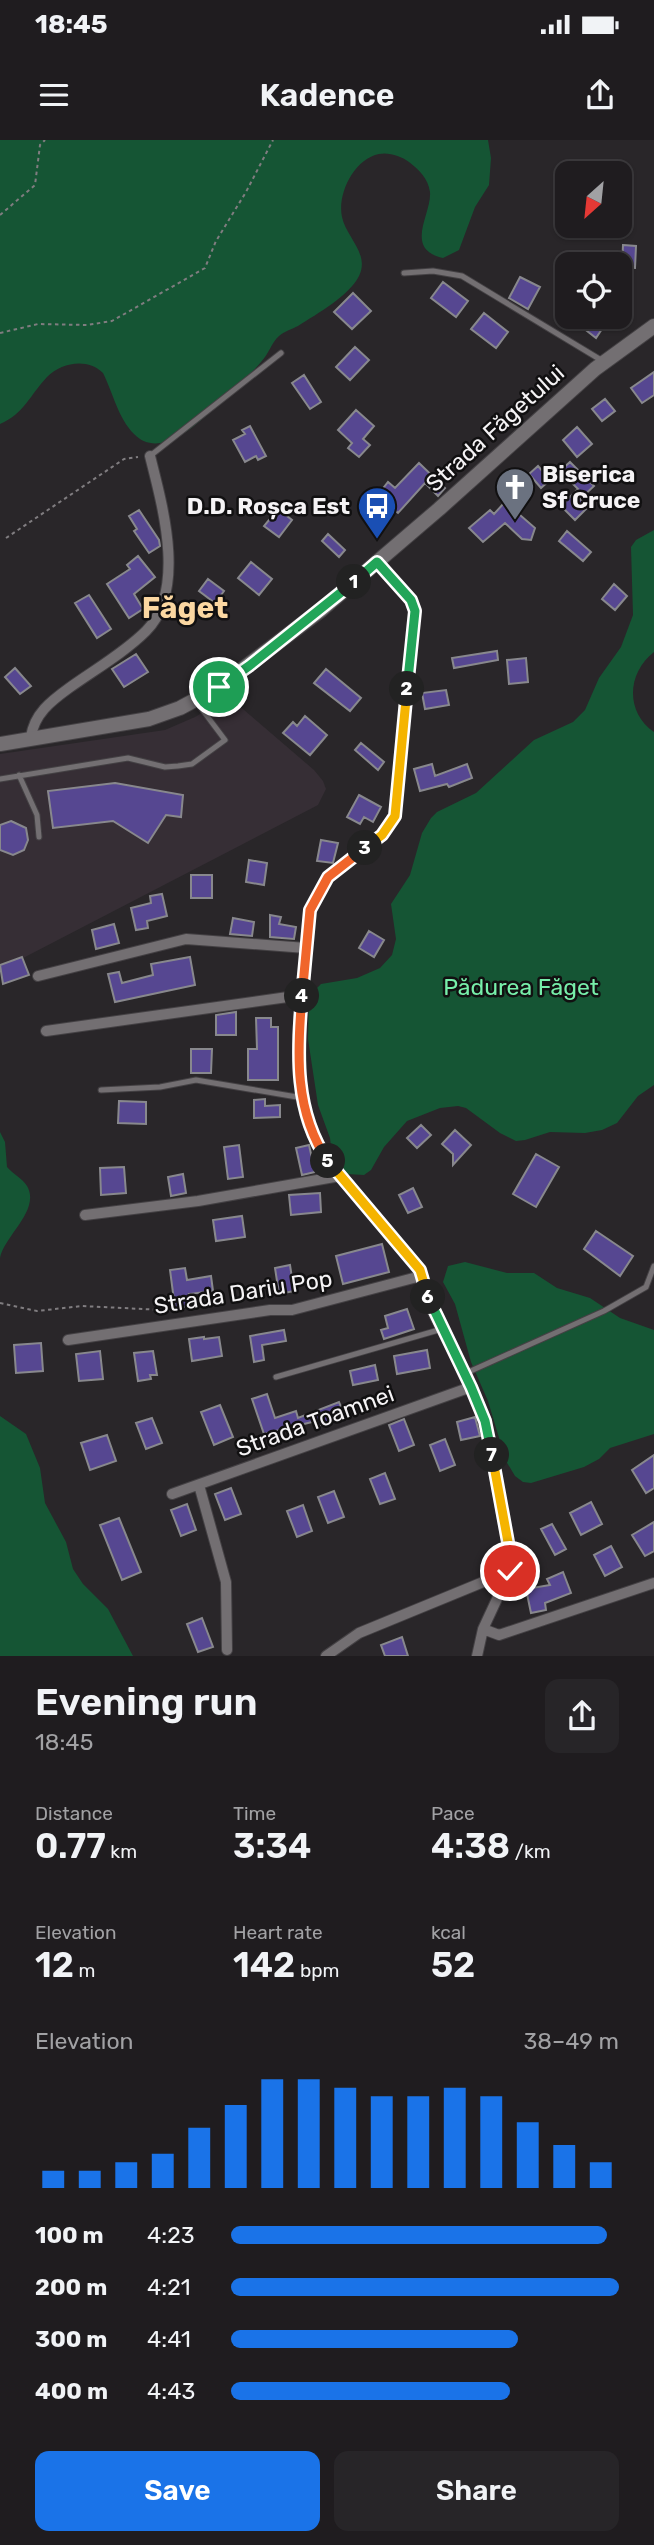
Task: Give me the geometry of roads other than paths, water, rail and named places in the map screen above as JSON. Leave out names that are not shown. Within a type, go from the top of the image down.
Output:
[{"type":"main road","name":"Strada Făgetului","points":[[0,744],[149,719],[195,700],[249,666],[377,562],[604,362],[654,326]]},
{"type":"street","points":[[31,737],[33,723],[53,699],[132,642],[148,629],[157,615],[166,591],[168,529],[150,456]]},
{"type":"street","points":[[377,562],[411,600],[415,611],[395,816],[382,835],[328,877],[310,910],[298,1035],[303,1098],[307,1121],[320,1150],[420,1270],[432,1310],[485,1421],[510,1553],[510,1571],[483,1629],[477,1656]]},
{"type":"street","points":[[38,976],[186,939],[306,948]]},
{"type":"street","points":[[46,1031],[302,995]]},
{"type":"street","points":[[85,1214],[198,1201],[340,1176]]},
{"type":"street","name":"Strada Dariu Pop","points":[[68,1340],[270,1310],[292,1310],[421,1276]]},
{"type":"street","name":"Strada Toamnei","points":[[172,1494],[471,1387]]},
{"type":"street","points":[[199,1485],[226,1583],[227,1650]]},
{"type":"street","points":[[327,1656],[359,1633],[510,1571]]},
{"type":"street","points":[[483,1629],[499,1634],[654,1583]]},
{"type":"lane","points":[[404,273],[433,271],[462,276],[604,362]]},
{"type":"lane","points":[[150,456],[281,353]]},
{"type":"lane","points":[[0,779],[128,758],[165,766],[192,764],[225,740],[195,700]]},
{"type":"lane","points":[[19,775],[37,815],[39,837]]},
{"type":"lane","points":[[101,1090],[160,1087],[196,1080],[303,1098]]},
{"type":"lane","points":[[464,1374],[615,1305],[646,1287],[654,1266]]},
{"type":"lane","points":[[275,1377],[442,1329]]},
{"type":"place","name":"Biserica Sf Cruce","points":[[515,521]]},
{"type":"place","name":"D.D. Roșca Est","points":[[377,540]]},
{"type":"district","name":"Făget","points":[[185,608]]},
{"type":"park label","name":"Pădurea Făget","points":[[521,987]]}]
